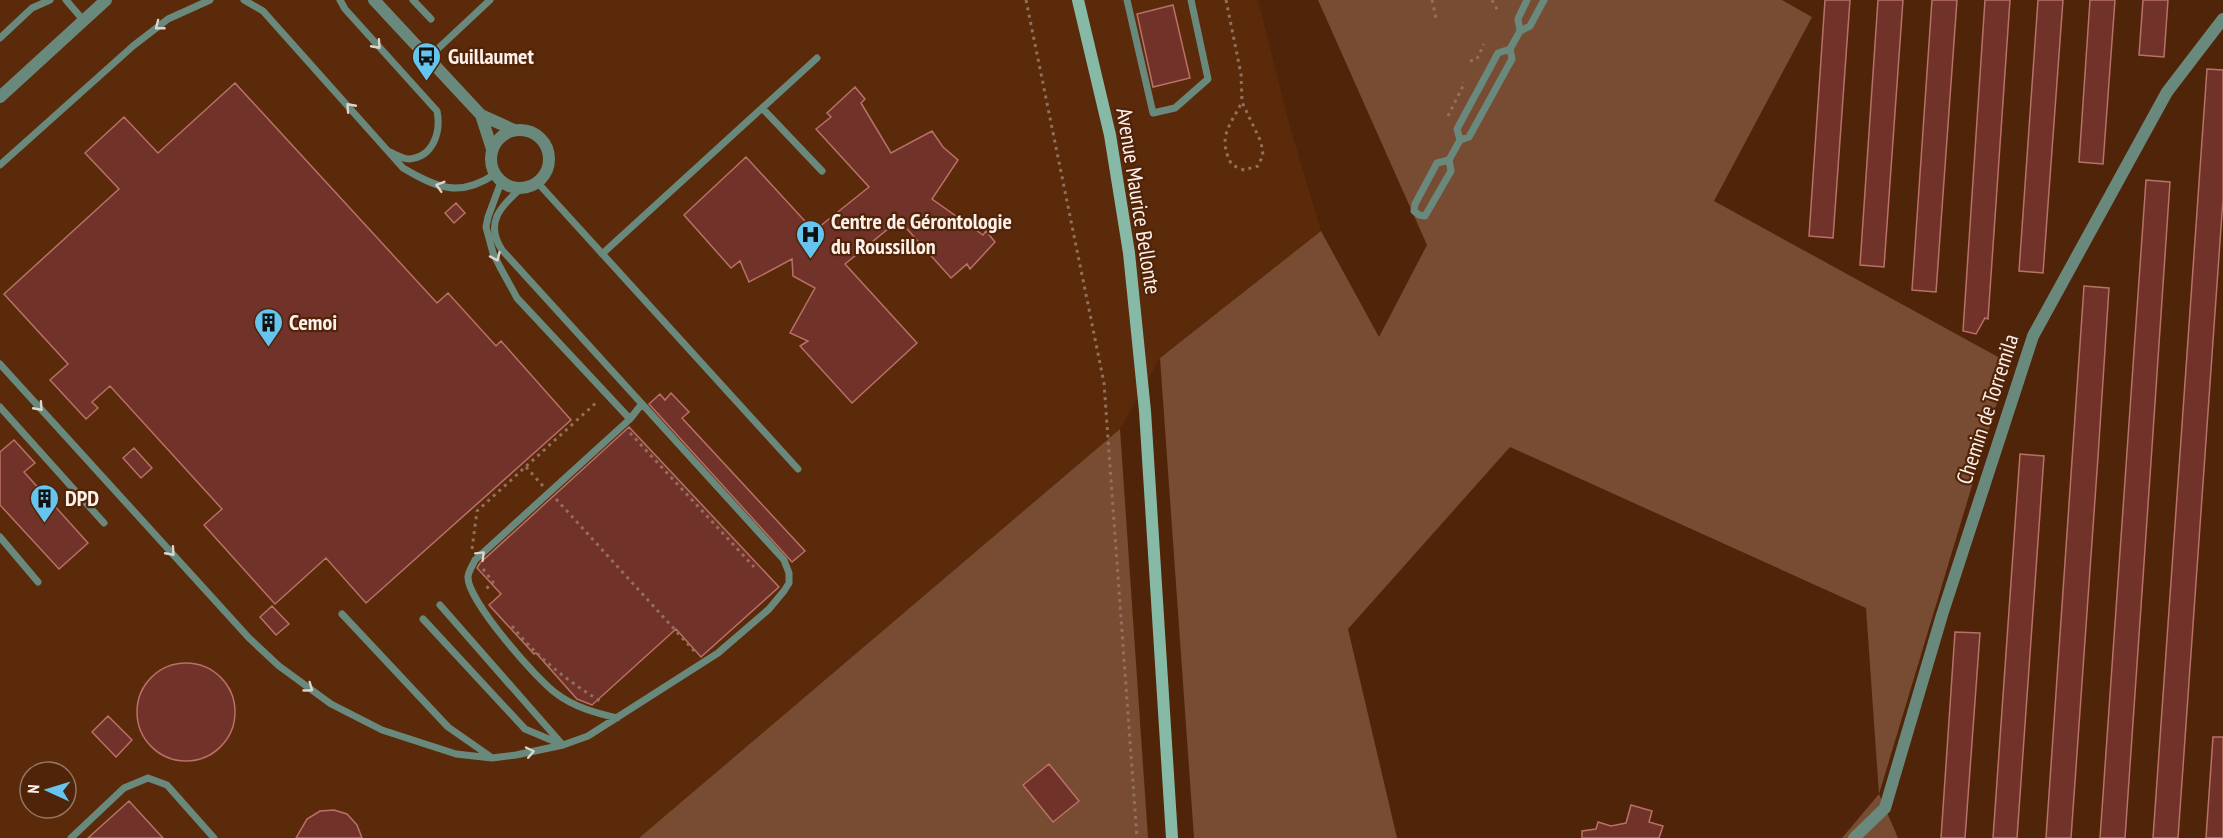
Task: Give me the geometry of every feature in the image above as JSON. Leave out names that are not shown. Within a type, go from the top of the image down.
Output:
[{"type":"main road","name":"Avenue Maurice Bellonte","points":[[1077,0],[1110,135],[1129,253],[1145,411],[1172,838]]},
{"type":"street","points":[[0,97],[106,0]]},
{"type":"street","points":[[374,0],[481,115],[514,129],[531,132],[545,143],[549,160],[548,168],[537,182],[520,188],[507,185],[498,178],[491,166],[492,149],[481,115]]},
{"type":"street","name":"Chemin de Torremila","points":[[1854,838],[1885,808],[1942,615],[2033,336],[2167,92],[2223,19]]},
{"type":"street","points":[[492,149],[500,136],[514,129]]},
{"type":"lane","points":[[0,38],[32,8],[51,0]]},
{"type":"lane","points":[[66,0],[84,21]]},
{"type":"lane","points":[[0,165],[133,46],[168,19],[210,0]]},
{"type":"lane","points":[[244,0],[263,11],[403,168],[423,180],[451,189],[481,184],[498,178]]},
{"type":"lane","points":[[340,0],[345,9],[437,111],[438,136],[430,149],[407,159],[388,151]]},
{"type":"lane","points":[[413,0],[431,19]]},
{"type":"lane","points":[[428,58],[490,0]]},
{"type":"lane","points":[[1127,0],[1153,113],[1175,108],[1208,79],[1191,0]]},
{"type":"lane","points":[[1520,31],[1518,19],[1527,0]]},
{"type":"lane","points":[[1449,160],[1437,163],[1415,204],[1414,211],[1419,215],[1425,216],[1451,171],[1449,160],[1460,140],[1469,137],[1502,79],[1512,59],[1510,49],[1520,31],[1530,26],[1544,0]]},
{"type":"lane","points":[[1460,140],[1457,129],[1498,53],[1510,49]]},
{"type":"lane","points":[[602,254],[817,58]]},
{"type":"lane","points":[[762,108],[822,171]]},
{"type":"lane","points":[[498,178],[486,227],[500,267],[518,298],[627,422]]},
{"type":"lane","points":[[537,182],[798,469]]},
{"type":"lane","points":[[0,364],[249,638],[279,666],[331,704],[382,730],[456,754],[492,758],[563,745],[588,736],[718,653],[769,609],[789,583],[789,573],[784,560],[641,405],[497,242],[495,219],[502,207],[520,188]]},
{"type":"lane","points":[[616,718],[594,712],[556,694],[495,628],[470,586],[468,576],[475,560],[627,422],[641,405]]},
{"type":"lane","points":[[0,407],[104,523]]},
{"type":"lane","points":[[0,537],[38,582]]},
{"type":"lane","points":[[440,605],[563,745]]},
{"type":"lane","points":[[342,614],[448,727],[492,758]]},
{"type":"lane","points":[[423,619],[525,729],[563,745]]},
{"type":"lane","points":[[71,838],[124,788],[147,778],[167,785],[214,838]]},
{"type":"path","points":[[1026,0],[1104,383],[1137,838]]},
{"type":"path","points":[[1226,0],[1241,74],[1242,102],[1261,142],[1263,155],[1258,166],[1244,170],[1232,165],[1225,152],[1226,134],[1242,102]]},
{"type":"path","points":[[1432,0],[1436,18]]},
{"type":"path","points":[[1494,0],[1499,13]]},
{"type":"path","points":[[1470,61],[1477,59],[1484,44]]},
{"type":"path","points":[[1448,116],[1463,82]]},
{"type":"path","points":[[489,598],[486,589],[493,582],[471,554],[477,512],[600,399]]},
{"type":"path","points":[[627,422],[754,567]]},
{"type":"path","points":[[526,467],[704,662]]},
{"type":"path","points":[[507,621],[540,658],[569,682],[604,703]]},
{"type":"shaded area","points":[[0,0],[1258,0],[1289,123],[1321,231],[1160,358],[1120,429],[639,838],[0,838]]},
{"type":"shaded area","points":[[1318,0],[1782,0],[1812,17],[1714,201],[2009,363],[1879,794],[1866,608],[1510,447],[1348,629],[1397,838],[1194,838],[1160,358],[1321,231],[1379,337],[1427,245]]},
{"type":"shaded area","points":[[1120,429],[1148,838],[639,838]]},
{"type":"shaded area","points":[[1879,794],[1898,838],[1842,838]]},
{"type":"building","points":[[1825,0],[1850,0],[1833,238],[1809,236]]},
{"type":"building","points":[[1878,0],[1903,0],[1884,267],[1860,265]]},
{"type":"building","points":[[1932,0],[1957,0],[1936,292],[1912,290]]},
{"type":"building","points":[[1985,0],[2010,0],[1988,319],[1985,318],[1976,334],[1963,331]]},
{"type":"building","points":[[2038,0],[2063,0],[2043,273],[2019,271]]},
{"type":"building","points":[[2090,0],[2115,0],[2103,164],[2079,162]]},
{"type":"building","points":[[2143,0],[2168,0],[2164,57],[2139,55]]},
{"type":"building","points":[[1173,5],[1190,78],[1153,87],[1137,14]]},
{"type":"building","points":[[2207,69],[2223,70],[2223,199],[2178,838],[2153,838]]},
{"type":"building","name":"Cemoi","points":[[235,83],[437,303],[448,293],[496,346],[501,341],[571,420],[366,603],[326,558],[275,604],[204,525],[222,509],[110,386],[92,402],[98,408],[86,419],[50,380],[68,364],[4,294],[119,189],[85,153],[124,117],[158,153]]},
{"type":"building","points":[[855,87],[865,99],[861,103],[891,153],[932,131],[943,147],[958,160],[932,199],[983,235],[986,231],[995,242],[970,269],[967,264],[951,278],[899,220],[845,264],[917,343],[852,403],[800,346],[808,341],[790,333],[815,288],[793,276],[792,259],[749,282],[740,261],[731,268],[684,215],[746,157],[814,231],[869,187],[816,129],[831,117],[827,113]]},
{"type":"building","points":[[2146,180],[2170,182],[2125,838],[2100,838]]},
{"type":"building","points":[[456,203],[465,213],[454,223],[445,213]]},
{"type":"building","points":[[2084,286],[2109,288],[2098,457],[2071,838],[2046,838]]},
{"type":"building","points":[[671,393],[689,412],[682,418],[805,551],[792,562],[649,404],[660,394],[665,400]]},
{"type":"building","points":[[629,427],[779,587],[701,657],[676,629],[592,705],[577,699],[489,605],[501,594],[477,568]]},
{"type":"building","name":"DPD","points":[[14,440],[35,463],[24,472],[88,543],[59,569],[0,505],[0,452]]},
{"type":"building","points":[[134,448],[152,468],[141,478],[123,458]]},
{"type":"building","points":[[2020,454],[2044,456],[2017,838],[1993,838]]},
{"type":"building","points":[[272,606],[289,624],[276,635],[260,617]]},
{"type":"building","points":[[1955,632],[1980,633],[1965,838],[1941,838]]},
{"type":"building","points":[[186,663],[205,667],[221,677],[231,693],[235,712],[231,731],[221,747],[205,757],[186,761],[167,757],[151,747],[141,731],[137,712],[141,693],[151,677],[167,667]]},
{"type":"building","points":[[108,716],[132,740],[116,757],[92,732]]},
{"type":"building","points":[[2213,737],[2223,737],[2223,838],[2206,838]]},
{"type":"building","points":[[1049,764],[1079,801],[1053,822],[1023,785]]},
{"type":"building","points":[[129,801],[163,838],[88,838]]},
{"type":"building","points":[[1631,805],[1652,811],[1649,822],[1663,826],[1659,838],[1582,838],[1582,831],[1596,829],[1598,822],[1611,826],[1626,823]]},
{"type":"building","points":[[334,810],[347,814],[357,825],[362,838],[296,838],[307,819],[320,811]]},
{"type":"place","name":"Guillaumet","points":[[427,82]]},
{"type":"place","name":"Centre de Gérontologie du Roussillon","points":[[810,260]]},
{"type":"place","name":"Cemoi","points":[[268,348]]},
{"type":"place","name":"DPD","points":[[44,524]]}]
